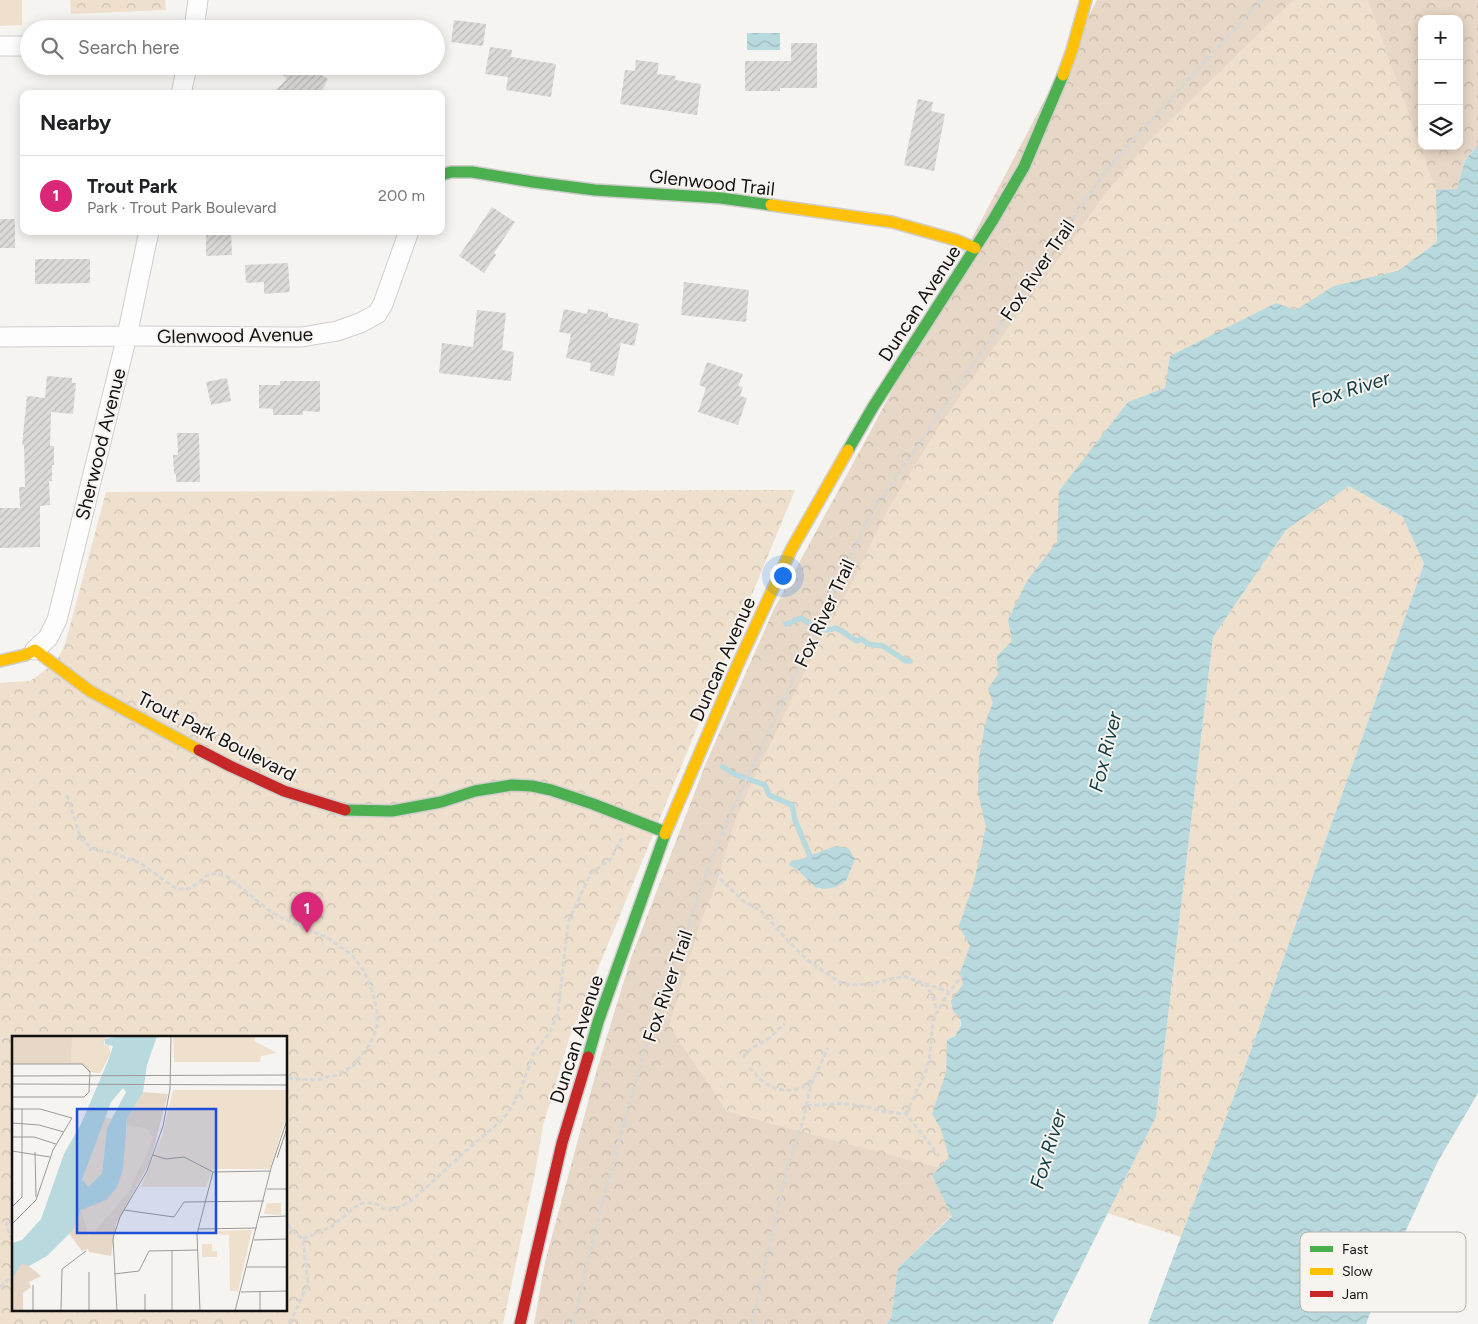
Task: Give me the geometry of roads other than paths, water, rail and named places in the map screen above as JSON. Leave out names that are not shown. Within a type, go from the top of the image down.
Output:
[{"type":"street","points":[[195,20],[198,0]]},
{"type":"street","name":"Duncan Avenue","points":[[520,1324],[562,1143],[598,1022],[665,832],[738,664],[791,550],[873,407],[1011,191],[1036,141],[1072,50],[1086,0]]},
{"type":"street","points":[[0,46],[20,46]]},
{"type":"street","points":[[182,90],[185,75]]},
{"type":"street","name":"Glenwood Trail","points":[[445,174],[451,172],[472,172],[595,190],[735,200],[892,222],[956,240],[975,248]]},
{"type":"street","name":"Sherwood Avenue","points":[[35,650],[48,638],[57,620],[127,336],[148,235]]},
{"type":"street","name":"Glenwood Avenue","points":[[0,337],[302,337],[337,331],[360,323],[377,314],[383,304],[408,235]]},
{"type":"street","points":[[0,661],[25,655],[35,650]]},
{"type":"street","name":"Trout Park Boulevard","points":[[35,650],[90,691],[230,766],[284,791],[342,810],[375,812],[425,806],[476,791],[512,785],[532,786],[593,804],[665,832]]},
{"type":"water","points":[[747,33],[780,33],[780,50],[747,50]]},
{"type":"water","name":"Fox River","points":[[1478,145],[1478,1093],[1437,1163],[1405,1232],[1300,1232],[1300,1312],[1371,1312],[1366,1324],[1148,1324],[1242,1075],[1424,564],[1403,517],[1349,486],[1286,530],[1213,637],[1156,1117],[1052,1324],[886,1324],[891,1318],[898,1268],[952,1216],[932,1176],[949,1157],[941,1129],[932,1114],[946,1073],[947,1040],[955,1036],[961,1026],[960,1017],[953,1011],[951,1001],[963,984],[960,973],[970,946],[959,926],[974,882],[986,827],[978,793],[979,758],[986,720],[993,703],[988,689],[998,674],[997,656],[1012,641],[1008,620],[1027,581],[1057,542],[1059,491],[1128,402],[1165,388],[1170,356],[1276,303],[1296,310],[1334,286],[1398,271],[1437,242],[1436,190],[1457,189],[1465,160]]},
{"type":"water","points":[[837,846],[849,849],[855,859],[846,881],[836,887],[824,889],[815,887],[798,870],[789,865],[791,861]]},
{"type":"waterway","points":[[786,624],[801,618],[821,629],[830,630],[835,628],[856,641],[862,639],[868,644],[883,646],[906,661],[910,661]]},
{"type":"waterway","points":[[723,767],[734,774],[765,785],[769,795],[792,805],[795,820],[810,856]]},
{"type":"place","name":"Trout Park","points":[[307,933]]}]
